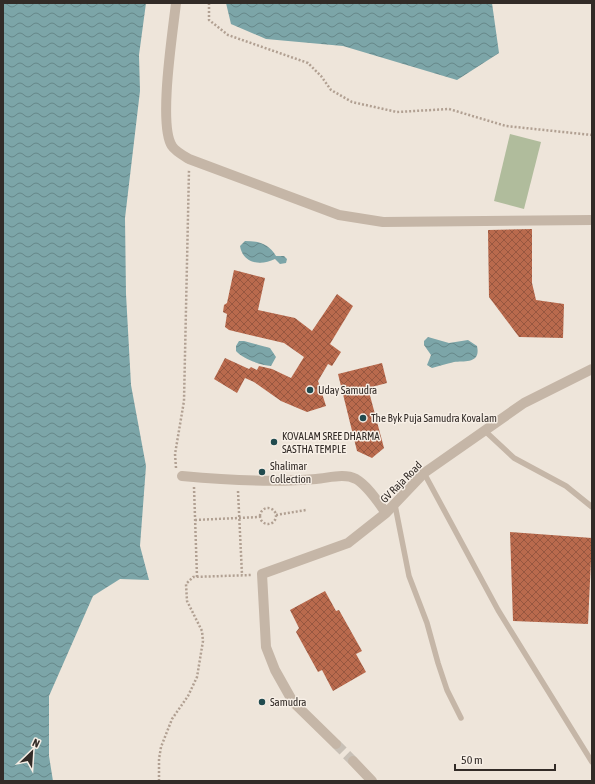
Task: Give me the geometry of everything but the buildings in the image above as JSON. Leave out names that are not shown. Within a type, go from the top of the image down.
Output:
[{"type":"street","points":[[176,3],[166,96],[167,129],[172,146],[189,159],[339,215],[376,221],[592,220]]},
{"type":"street","name":"GV Raja Road","points":[[262,574],[348,543],[386,513],[424,474],[524,403],[592,369]]},
{"type":"street","points":[[182,476],[236,480],[290,481],[345,476],[356,480],[367,489],[386,513]]},
{"type":"street","points":[[262,574],[266,647],[273,664],[292,702],[336,744]]},
{"type":"street","points":[[353,761],[372,781]]},
{"type":"lane","points":[[485,431],[514,458],[566,486],[592,507]]},
{"type":"lane","points":[[424,474],[498,610],[592,762]]},
{"type":"lane","points":[[394,505],[409,576],[427,623],[447,690],[461,718]]},
{"type":"path","points":[[209,3],[210,20],[228,35],[308,62],[331,90],[352,102],[397,112],[449,109],[506,126],[592,135]]},
{"type":"path","points":[[182,476],[175,466],[175,454],[184,401],[189,159]]},
{"type":"path","points":[[197,482],[194,486],[197,577]]},
{"type":"path","points":[[231,489],[238,490],[242,575]]},
{"type":"path","points":[[266,507],[272,508],[276,515],[273,522],[268,524],[262,522],[260,518],[260,512],[266,507]]},
{"type":"path","points":[[276,515],[306,510]]},
{"type":"path","points":[[195,520],[260,518]]},
{"type":"path","points":[[159,781],[159,759],[166,734],[197,677],[202,641],[202,631],[187,601],[186,584],[189,579],[197,577],[262,574]]},
{"type":"green space","points":[[510,134],[541,142],[524,209],[494,201]]},
{"type":"water","points":[[3,3],[146,3],[139,55],[140,91],[125,218],[126,294],[131,385],[146,466],[140,546],[149,580],[120,579],[93,596],[49,696],[49,756],[53,781],[3,781]]},
{"type":"water","points":[[226,3],[492,3],[499,53],[457,80],[343,46],[266,39],[231,24]]},
{"type":"water","points":[[245,241],[255,242],[267,246],[276,256],[284,256],[287,259],[286,263],[280,264],[275,259],[259,263],[249,260],[245,257],[240,246]]},
{"type":"water","points":[[428,337],[449,343],[468,340],[477,346],[477,356],[471,360],[454,362],[432,368],[427,365],[431,355],[424,345],[424,341]]},
{"type":"water","points":[[239,341],[270,348],[276,357],[271,366],[252,361],[239,354],[236,351],[236,346]]},
{"type":"tunnel","points":[[336,744],[353,761]]},
{"type":"place","name":"Uday Samudra","points":[[310,390]]},
{"type":"place","name":"The Byk Puja Samudra Kovalam","points":[[363,418]]},
{"type":"place","name":"KOVALAM SREE DHARMA SASTHA TEMPLE","points":[[274,442]]},
{"type":"place","name":"Shalimar Collection","points":[[262,472]]},
{"type":"place","name":"Samudra","points":[[262,702]]}]
